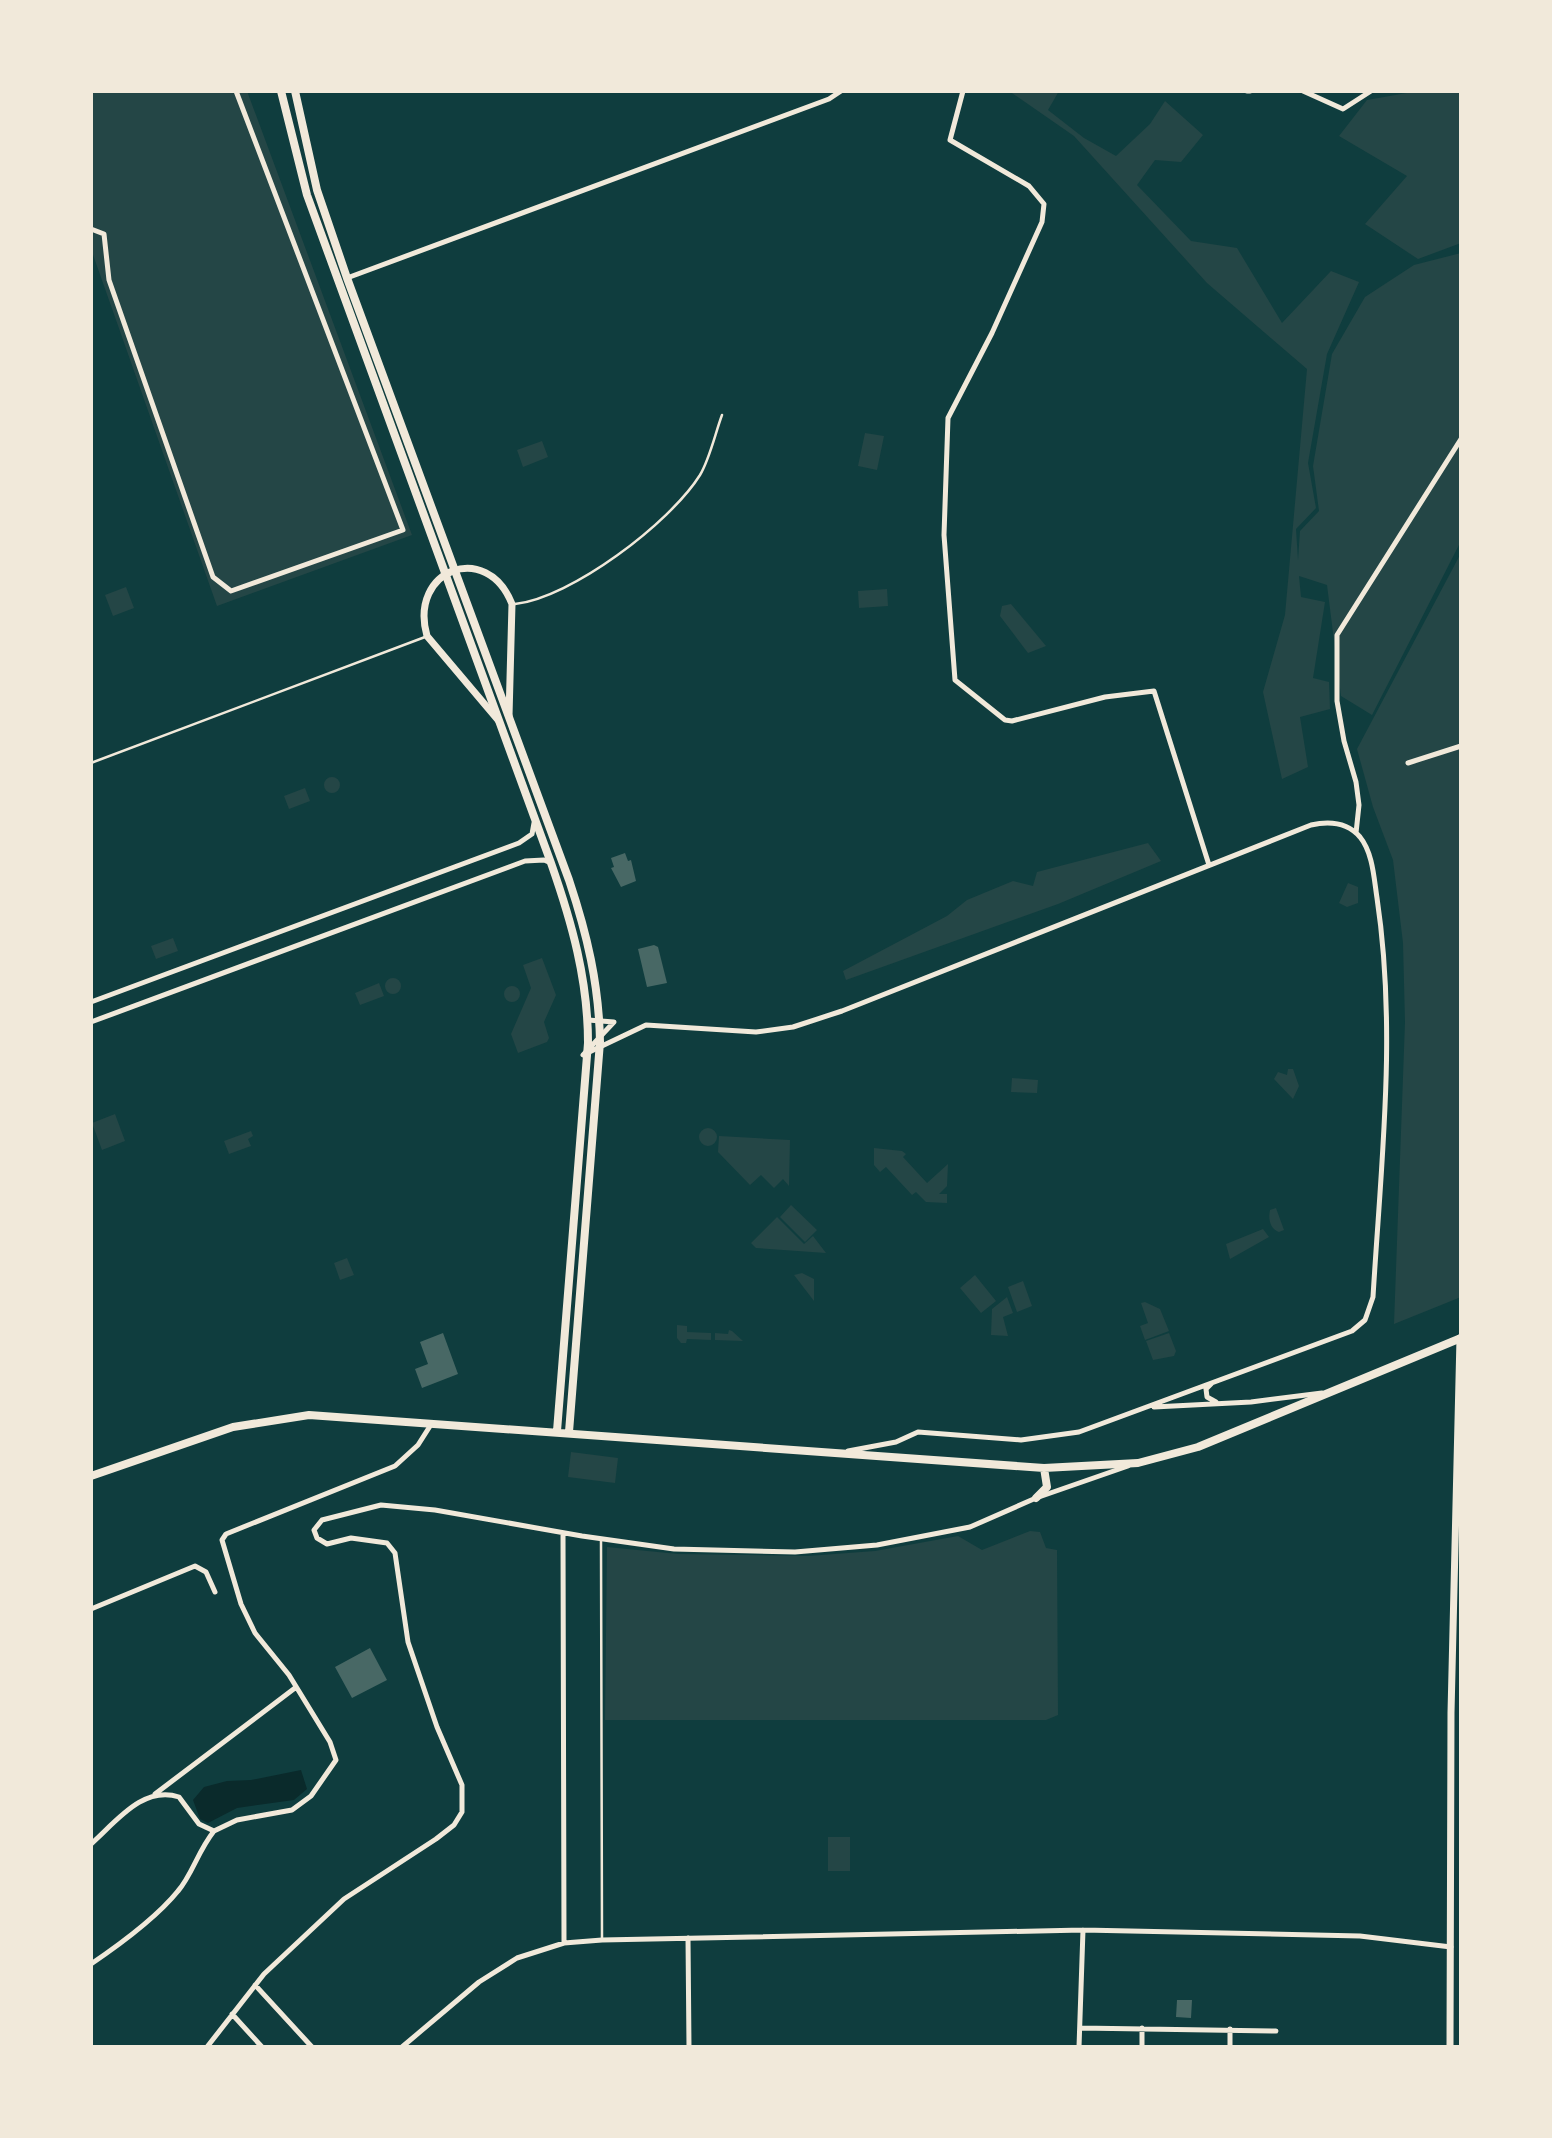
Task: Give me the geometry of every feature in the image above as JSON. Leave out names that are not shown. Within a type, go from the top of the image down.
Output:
[{"type":"main road","points":[[281,91],[307,195],[551,863],[578,949],[588,1020],[557,1432]]},
{"type":"main road","points":[[295,91],[317,190],[583,921],[596,977],[600,1021],[569,1432]]},
{"type":"main road","points":[[91,1476],[163,1450],[267,1420],[341,1415],[1044,1468],[1138,1463],[1198,1447],[1461,1338]]},
{"type":"main road","points":[[1036,1498],[1047,1487],[1044,1468]]},
{"type":"street","points":[[91,229],[104,234],[108,280],[213,578],[231,591],[404,530],[236,91]]},
{"type":"street","points":[[347,278],[829,99],[841,91]]},
{"type":"street","points":[[963,91],[950,140],[1029,186],[1044,204],[1042,222],[998,321],[948,418],[944,535],[955,680],[1005,720],[1012,721],[1105,697],[1154,691],[1209,865]]},
{"type":"street","points":[[1303,91],[1343,109],[1371,91]]},
{"type":"street","points":[[1356,833],[1359,805],[1337,701],[1337,635],[1461,439]]},
{"type":"street","points":[[498,720],[427,636],[424,603],[428,591],[444,574],[466,568],[488,573],[506,591],[512,604],[509,716]]},
{"type":"street","points":[[1408,763],[1461,746]]},
{"type":"street","points":[[91,1002],[519,843],[532,834],[535,819]]},
{"type":"street","points":[[588,1020],[614,1022],[583,1055],[646,1025],[741,1032],[793,1027],[842,1011],[1318,823],[1335,823],[1356,833],[1365,845],[1373,871],[1384,958],[1389,1034],[1372,1303],[1365,1320],[1352,1331],[1089,1429],[1037,1439],[918,1432],[883,1445],[831,1452]]},
{"type":"street","points":[[91,1022],[526,861],[544,860],[551,863]]},
{"type":"street","points":[[1450,2047],[1451,1713],[1461,1338]]},
{"type":"street","points":[[1211,1383],[1206,1389],[1207,1397],[1216,1402]]},
{"type":"street","points":[[1148,1407],[1300,1398],[1345,1387]]},
{"type":"street","points":[[91,1964],[114,1949],[179,1891],[199,1850],[214,1831],[237,1820],[292,1810],[311,1796],[336,1760],[330,1742],[289,1675],[255,1633],[241,1604],[222,1543],[223,1538],[395,1466],[413,1450],[433,1422]]},
{"type":"street","points":[[207,2047],[254,1985],[344,1899],[436,1839],[454,1825],[462,1812],[462,1785],[437,1727],[408,1642],[392,1547],[387,1543],[351,1538],[327,1544],[317,1538],[314,1530],[322,1520],[382,1505],[460,1513],[563,1533],[674,1549],[795,1552],[877,1545],[970,1527],[1036,1498],[1138,1463]]},
{"type":"street","points":[[563,1533],[564,1943]]},
{"type":"street","points":[[91,1609],[195,1566],[206,1572],[215,1592]]},
{"type":"street","points":[[91,1844],[137,1804],[155,1794],[295,1688]]},
{"type":"street","points":[[155,1794],[178,1797],[199,1824],[214,1831]]},
{"type":"street","points":[[1079,2047],[1083,1930]]},
{"type":"street","points":[[402,2047],[479,1982],[517,1958],[564,1943],[1083,1930],[1360,1936],[1461,1947]]},
{"type":"street","points":[[688,1938],[689,2047]]},
{"type":"street","points":[[254,1985],[312,2047]]},
{"type":"street","points":[[232,2014],[262,2047]]},
{"type":"street","points":[[1080,2028],[1276,2031]]},
{"type":"street","points":[[1142,2028],[1142,2047]]},
{"type":"street","points":[[1230,2029],[1230,2047]]},
{"type":"lane","points":[[512,604],[554,593],[652,529],[700,474],[722,415]]},
{"type":"lane","points":[[91,763],[427,636]]},
{"type":"lane","points":[[601,1539],[602,1940]]},
{"type":"shaded area","points":[[91,91],[247,91],[412,535],[217,606],[91,249]]},
{"type":"shaded area","points":[[1009,91],[1059,91],[1048,110],[1084,138],[1116,156],[1150,124],[1165,101],[1203,135],[1181,162],[1155,160],[1137,185],[1191,241],[1237,248],[1282,323],[1331,271],[1359,282],[1327,354],[1308,463],[1316,508],[1296,529],[1298,560],[1300,531],[1319,511],[1313,466],[1332,354],[1365,297],[1414,265],[1461,253],[1461,541],[1372,715],[1341,696],[1327,585],[1299,576],[1301,597],[1325,602],[1313,678],[1329,682],[1330,709],[1300,717],[1308,767],[1282,779],[1263,692],[1285,615],[1307,369],[1207,283],[1074,136]]},
{"type":"shaded area","points":[[1418,91],[1461,91],[1461,243],[1418,259],[1365,224],[1407,176],[1339,136],[1367,100]]},
{"type":"shaded area","points":[[865,433],[884,436],[877,470],[858,466]]},
{"type":"shaded area","points":[[542,441],[548,457],[523,467],[517,450]]},
{"type":"shaded area","points":[[1461,553],[1461,1297],[1394,1324],[1405,1022],[1403,943],[1393,860],[1373,807],[1357,749]]},
{"type":"shaded area","points":[[126,587],[134,608],[113,616],[105,595]]},
{"type":"shaded area","points":[[887,589],[888,606],[859,608],[858,591]]},
{"type":"shaded area","points":[[1011,604],[1046,646],[1028,653],[1000,616],[1002,606]]},
{"type":"shaded area","points":[[329,777],[335,777],[340,785],[338,791],[329,793],[324,788],[324,782]]},
{"type":"shaded area","points":[[305,788],[310,801],[289,809],[284,796]]},
{"type":"shaded area","points":[[1148,843],[1161,861],[1058,904],[846,980],[843,971],[947,916],[967,900],[1013,881],[1033,886],[1037,872]]},
{"type":"shaded area","points":[[1348,883],[1358,887],[1358,903],[1347,907],[1339,903]]},
{"type":"shaded area","points":[[173,938],[178,951],[156,959],[151,946]]},
{"type":"shaded area","points":[[542,958],[556,995],[544,1022],[549,1038],[547,1042],[518,1053],[511,1034],[531,988],[523,965]]},
{"type":"shaded area","points":[[393,978],[399,980],[399,992],[393,994],[387,992],[385,986],[387,980]]},
{"type":"shaded area","points":[[379,983],[384,996],[360,1005],[355,993]]},
{"type":"shaded area","points":[[512,986],[518,988],[518,1000],[512,1002],[506,1000],[504,994],[506,988]]},
{"type":"shaded area","points":[[1288,1069],[1293,1069],[1299,1086],[1293,1099],[1274,1079],[1278,1072],[1287,1075]]},
{"type":"shaded area","points":[[1012,1078],[1038,1080],[1037,1093],[1011,1092]]},
{"type":"shaded area","points":[[115,1114],[125,1141],[102,1150],[92,1123]]},
{"type":"shaded area","points":[[708,1128],[714,1131],[717,1137],[714,1143],[708,1146],[702,1143],[699,1137],[702,1131]]},
{"type":"shaded area","points":[[251,1131],[253,1136],[248,1139],[251,1146],[229,1154],[224,1141]]},
{"type":"shaded area","points":[[719,1136],[790,1140],[789,1186],[783,1179],[774,1188],[761,1175],[750,1185],[718,1152]]},
{"type":"shaded area","points":[[874,1148],[902,1151],[906,1154],[903,1157],[927,1183],[948,1164],[947,1186],[939,1194],[947,1194],[947,1203],[926,1202],[916,1192],[912,1195],[886,1167],[880,1172],[874,1165]]},
{"type":"shaded area","points":[[791,1205],[817,1230],[805,1242],[780,1217]]},
{"type":"shaded area","points":[[1276,1208],[1284,1230],[1279,1232],[1274,1229],[1270,1220],[1270,1210]]},
{"type":"shaded area","points":[[777,1217],[804,1244],[813,1236],[826,1253],[756,1248],[751,1243]]},
{"type":"shaded area","points":[[1263,1229],[1269,1237],[1230,1259],[1226,1244]]},
{"type":"shaded area","points":[[347,1258],[354,1275],[340,1280],[334,1263]]},
{"type":"shaded area","points":[[802,1273],[814,1279],[814,1301],[794,1275]]},
{"type":"shaded area","points":[[975,1275],[996,1301],[981,1313],[960,1288]]},
{"type":"shaded area","points":[[1023,1281],[1032,1306],[1017,1312],[1008,1287]]},
{"type":"shaded area","points":[[1007,1297],[1013,1313],[1003,1317],[1008,1336],[991,1335],[992,1309]]},
{"type":"shaded area","points":[[1145,1302],[1160,1309],[1169,1331],[1145,1340],[1140,1326],[1148,1323],[1141,1303]]},
{"type":"shaded area","points":[[677,1325],[687,1326],[687,1332],[711,1333],[711,1340],[687,1339],[686,1343],[681,1343],[677,1338]]},
{"type":"shaded area","points":[[729,1330],[743,1341],[715,1340],[715,1333],[728,1334]]},
{"type":"shaded area","points":[[1169,1333],[1176,1351],[1174,1356],[1153,1360],[1146,1341]]},
{"type":"shaded area","points":[[571,1452],[618,1458],[615,1483],[568,1477]]},
{"type":"shaded area","points":[[1030,1531],[1040,1532],[1046,1548],[1057,1550],[1058,1715],[1046,1720],[605,1720],[607,1547],[678,1554],[808,1556],[875,1551],[958,1536],[982,1550]]},
{"type":"shaded area","points":[[301,1770],[307,1789],[294,1800],[237,1808],[208,1823],[200,1819],[193,1800],[204,1787]]},
{"type":"shaded area","points":[[828,1837],[850,1837],[850,1871],[828,1871]]},
{"type":"building","points":[[625,853],[628,861],[631,860],[636,881],[621,887],[611,868],[614,867],[611,858]]},
{"type":"building","points":[[654,945],[658,947],[667,983],[647,987],[638,949]]},
{"type":"building","points":[[443,1333],[458,1374],[422,1388],[415,1369],[428,1364],[420,1342]]},
{"type":"building","points":[[370,1648],[387,1680],[352,1698],[335,1667]]},
{"type":"building","points":[[1177,2000],[1192,2000],[1191,2018],[1176,2017]]}]
